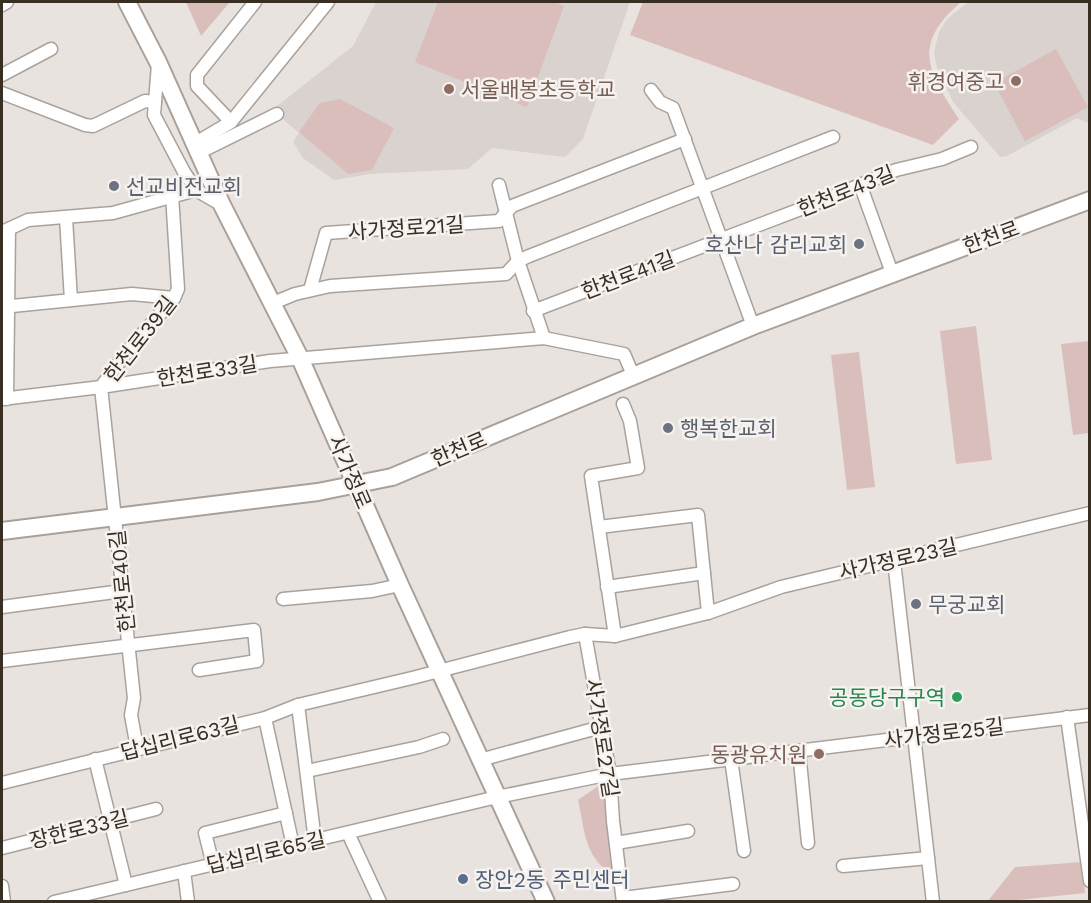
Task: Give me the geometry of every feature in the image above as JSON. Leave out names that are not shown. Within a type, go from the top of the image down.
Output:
[{"type":"main road","name":"사가정로","points":[[127,2],[158,63],[222,205],[300,358],[400,585],[546,902]]},
{"type":"main road","name":"한천로","points":[[2,531],[318,492],[392,477],[753,326],[1089,200]]},
{"type":"street","points":[[2,5],[8,2]]},
{"type":"street","points":[[231,122],[201,92],[196,81],[197,75],[255,2]]},
{"type":"street","points":[[196,149],[231,122],[328,2]]},
{"type":"street","points":[[2,75],[51,49]]},
{"type":"street","points":[[158,63],[154,115],[196,190],[222,205]]},
{"type":"street","points":[[651,90],[660,102],[673,108],[753,326]]},
{"type":"street","points":[[5,98],[93,126],[145,101],[155,102]]},
{"type":"street","points":[[196,149],[277,114]]},
{"type":"street","points":[[273,303],[310,290],[330,286],[506,274],[518,261],[833,138]]},
{"type":"street","points":[[507,214],[512,206],[685,139]]},
{"type":"street","name":"한천로43길","points":[[722,239],[827,200],[860,184],[896,171],[942,159],[971,147]]},
{"type":"street","points":[[860,184],[892,273]]},
{"type":"street","points":[[498,185],[533,311],[544,338]]},
{"type":"street","points":[[5,230],[28,220],[113,213],[196,190]]},
{"type":"street","name":"한천로39길","points":[[115,518],[102,387],[129,349],[174,298],[178,289],[172,195]]},
{"type":"street","name":"사가정로21길","points":[[310,290],[326,233],[499,221],[507,214]]},
{"type":"street","points":[[66,218],[71,300]]},
{"type":"street","name":"한천로33길","points":[[5,230],[4,399],[300,358]]},
{"type":"street","name":"한천로41길","points":[[533,311],[722,239]]},
{"type":"street","points":[[5,307],[132,294],[174,298]]},
{"type":"street","points":[[300,358],[544,338],[624,354],[633,375]]},
{"type":"street","points":[[615,636],[591,476],[638,468],[630,421],[623,404]]},
{"type":"street","name":"사가정로23길","points":[[440,670],[585,634],[615,636],[708,613],[781,586],[1089,513]]},
{"type":"street","points":[[599,528],[698,515],[708,613]]},
{"type":"street","name":"한천로40길","points":[[115,518],[134,698],[131,715],[137,748]]},
{"type":"street","points":[[894,561],[927,858],[929,901]]},
{"type":"street","points":[[608,587],[704,573]]},
{"type":"street","points":[[283,599],[372,591],[400,585]]},
{"type":"street","points":[[2,607],[122,591]]},
{"type":"street","name":"한천로40길","points":[[128,645],[254,630],[257,661],[199,670]]},
{"type":"street","name":"사가정로27길","points":[[585,634],[610,774],[623,900],[733,884]]},
{"type":"street","points":[[2,662],[128,645]]},
{"type":"street","name":"답십리로63길","points":[[2,783],[265,718],[298,705],[440,670]]},
{"type":"street","points":[[298,705],[315,841]]},
{"type":"street","name":"사가정로25길","points":[[497,797],[610,774],[1089,715]]},
{"type":"street","points":[[1067,717],[1084,794],[1089,881]]},
{"type":"street","name":"답십리로63길","points":[[265,718],[293,846]]},
{"type":"street","points":[[480,760],[601,727]]},
{"type":"street","points":[[307,771],[419,747],[443,739]]},
{"type":"street","points":[[799,751],[808,843]]},
{"type":"street","name":"답십리로63길","points":[[95,759],[110,821]]},
{"type":"street","points":[[731,759],[744,851]]},
{"type":"street","name":"답십리로65길","points":[[54,902],[497,797]]},
{"type":"street","name":"장한로33길","points":[[2,848],[156,809]]},
{"type":"street","points":[[213,865],[205,833],[286,813]]},
{"type":"street","points":[[110,821],[126,885]]},
{"type":"street","points":[[616,843],[688,831]]},
{"type":"street","name":"답십리로65길","points":[[348,833],[380,902]]},
{"type":"street","points":[[843,866],[927,858]]},
{"type":"street","name":"답십리로65길","points":[[184,871],[188,902]]},
{"type":"street","points":[[2,886],[4,902]]},
{"type":"shaded area","points":[[186,2],[230,2],[201,36]]},
{"type":"shaded area","name":"서울배봉초등학교","points":[[376,2],[630,2],[583,139],[565,157],[492,148],[468,169],[370,174],[334,180],[303,158],[293,142],[299,133],[272,110],[353,46]]},
{"type":"shaded area","points":[[438,2],[554,2],[564,6],[527,107],[415,62]]},
{"type":"shaded area","points":[[643,2],[961,2],[945,17],[935,32],[930,46],[933,73],[959,119],[933,145],[630,35]]},
{"type":"shaded area","name":"휘경여중고","points":[[968,2],[1089,2],[1089,123],[1077,118],[1007,156],[1000,157],[953,102],[936,64],[934,52],[939,32],[947,19]]},
{"type":"shaded area","points":[[1056,49],[1088,107],[1025,141],[994,83]]},
{"type":"shaded area","points":[[340,99],[394,128],[372,170],[348,174],[299,132],[320,103]]},
{"type":"shaded area","points":[[976,326],[992,460],[956,464],[940,331]]},
{"type":"shaded area","points":[[1089,341],[1089,433],[1073,435],[1061,344]]},
{"type":"shaded area","points":[[859,352],[875,487],[847,490],[831,355]]},
{"type":"shaded area","points":[[604,782],[616,876],[605,869],[592,853],[578,800]]},
{"type":"shaded area","points":[[1082,862],[1085,893],[987,902],[1015,867]]},
{"type":"place","name":"휘경여중고","points":[[1016,81]]},
{"type":"place","name":"서울배봉초등학교","points":[[449,89]]},
{"type":"place","name":"선교비전교회","points":[[114,186]]},
{"type":"place","name":"호산나 감리교회","points":[[859,244]]},
{"type":"place","name":"행복한교회","points":[[668,428]]},
{"type":"place","name":"무궁교회","points":[[916,604]]},
{"type":"place","name":"공동당구구역","points":[[957,697]]},
{"type":"place","name":"동광유치원","points":[[819,754]]},
{"type":"place","name":"장안2동 주민센터","points":[[463,879]]}]
